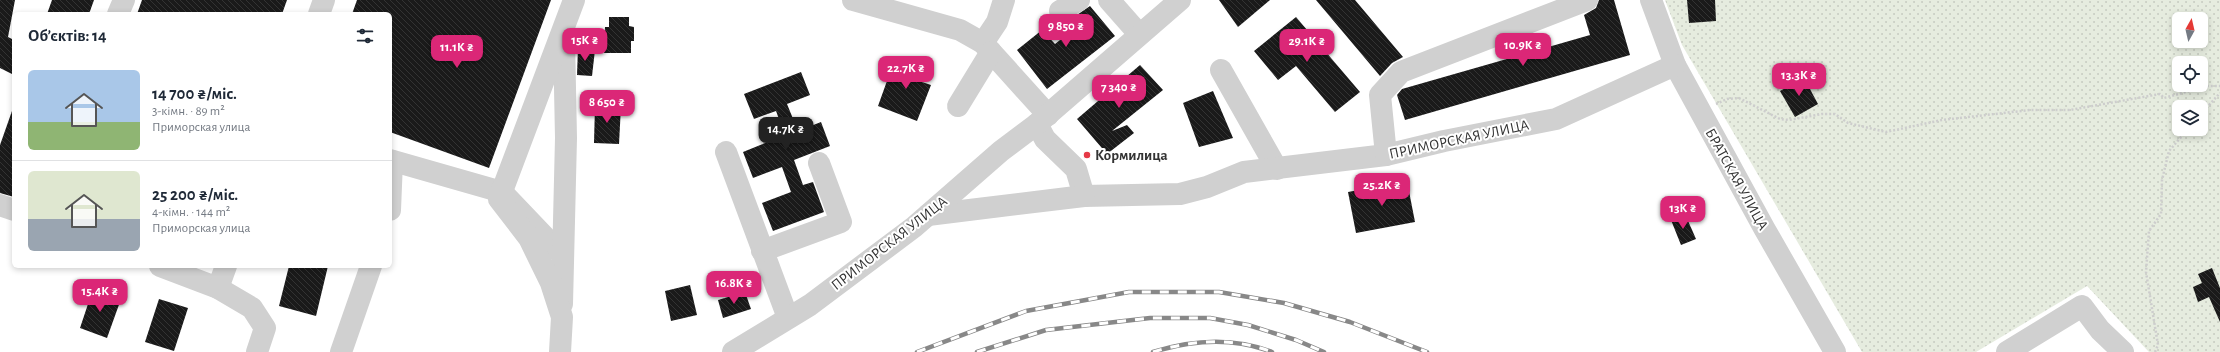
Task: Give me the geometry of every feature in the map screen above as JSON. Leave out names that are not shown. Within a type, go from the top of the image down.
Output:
[{"type":"street","points":[[119,12],[124,0]]},
{"type":"street","points":[[320,12],[324,0]]},
{"type":"street","points":[[562,317],[550,283],[529,238],[499,199],[574,0]]},
{"type":"street","points":[[853,0],[960,30],[987,48],[1042,119],[1045,139],[1076,168],[1084,196]]},
{"type":"street","points":[[958,106],[987,48],[1004,0]]},
{"type":"street","points":[[1060,11],[1079,0]]},
{"type":"street","points":[[1109,0],[1139,34]]},
{"type":"street","name":"ПРИМОРСКАЯ УЛИЦА","points":[[733,352],[816,301],[928,214],[1001,151],[1042,119],[1180,0]]},
{"type":"street","points":[[1386,156],[1380,95],[1400,72],[1554,6],[1587,0]]},
{"type":"street","name":"БРАТСКАЯ УЛИЦА","points":[[1651,0],[1675,65],[1764,228],[1835,352]]},
{"type":"street","points":[[560,352],[566,138],[564,26]]},
{"type":"street","name":"ПРИМОРСКАЯ УЛИЦА","points":[[928,214],[1084,196],[1180,194],[1208,187],[1244,172],[1386,156],[1444,141],[1556,119],[1675,65]]},
{"type":"street","points":[[1221,70],[1277,169]]},
{"type":"street","points":[[726,152],[788,318]]},
{"type":"street","points":[[392,161],[502,192],[563,256]]},
{"type":"street","points":[[762,251],[842,222],[819,163]]},
{"type":"street","points":[[0,205],[12,209]]},
{"type":"street","points":[[165,268],[218,288],[252,308],[265,328],[257,352]]},
{"type":"street","points":[[218,288],[225,268]]},
{"type":"street","points":[[341,352],[370,268]]},
{"type":"street","points":[[2007,352],[2082,306],[2100,330],[2118,350]]},
{"type":"path","points":[[1700,111],[1727,98],[1739,98],[1780,118],[1789,120],[1822,114],[1835,114],[1848,123],[1886,132],[1942,120],[2042,109],[2070,110],[2160,94],[2164,98],[2208,86],[2220,86]]},
{"type":"path","points":[[2208,106],[2220,93]]},
{"type":"path","points":[[2155,352],[2158,345],[2146,272],[2149,231],[2161,214],[2162,180],[2169,151],[2182,136]]},
{"type":"shaded area","points":[[1665,0],[2220,0],[2220,352],[2149,352],[2087,286],[1976,352],[1862,352],[1682,45]]},
{"type":"building","points":[[0,0],[15,0],[8,37],[12,39],[12,74],[0,68]]},
{"type":"building","points":[[52,0],[94,0],[90,12],[48,12]]},
{"type":"building","points":[[142,0],[287,0],[283,12],[138,12]]},
{"type":"building","points":[[357,0],[551,0],[489,168],[392,133],[392,12],[353,12]]},
{"type":"building","points":[[1219,0],[1270,0],[1238,27]]},
{"type":"building","points":[[1316,0],[1355,0],[1403,57],[1392,63],[1380,76]]},
{"type":"building","points":[[1599,0],[1614,0],[1630,55],[1405,120],[1397,95],[1402,89],[1590,35],[1584,15],[1596,8]]},
{"type":"building","points":[[1687,0],[1715,0],[1716,21],[1689,23]]},
{"type":"building","points":[[1090,6],[1115,36],[1047,89],[1017,50],[1042,30],[1055,44],[1079,25],[1074,17]]},
{"type":"building","points":[[609,17],[629,17],[629,26],[634,27],[634,41],[631,41],[631,53],[604,53],[605,27],[609,27]]},
{"type":"building","points":[[1296,17],[1360,92],[1335,112],[1296,66],[1278,80],[1254,51]]},
{"type":"building","points":[[578,48],[595,50],[592,76],[577,75]]},
{"type":"building","points":[[904,59],[927,67],[922,82],[931,85],[917,121],[878,106],[892,67],[900,70]]},
{"type":"building","points":[[1140,65],[1163,90],[1112,131],[1127,125],[1134,133],[1107,154],[1077,119]]},
{"type":"building","points":[[801,72],[810,95],[787,104],[798,131],[821,122],[830,146],[794,160],[803,185],[813,182],[824,212],[773,231],[762,203],[791,192],[782,167],[753,178],[743,152],[785,135],[776,111],[754,119],[744,94]]},
{"type":"building","points":[[1804,78],[1818,104],[1795,117],[1780,91]]},
{"type":"building","points":[[1213,91],[1233,138],[1199,147],[1183,103]]},
{"type":"building","points":[[595,105],[621,106],[619,144],[594,143]]},
{"type":"building","points":[[12,111],[12,196],[0,193],[0,145]]},
{"type":"building","points":[[1407,181],[1415,222],[1356,233],[1348,192]]},
{"type":"building","points":[[1685,214],[1696,239],[1681,245],[1671,220]]},
{"type":"building","points":[[288,268],[328,268],[316,316],[279,306]]},
{"type":"building","points":[[2212,268],[2220,288],[2220,322],[2209,297],[2198,302],[2193,287],[2202,283],[2198,274]]},
{"type":"building","points":[[690,285],[697,315],[671,321],[665,291]]},
{"type":"building","points":[[93,289],[121,299],[107,338],[80,328]]},
{"type":"building","points":[[745,292],[751,309],[723,318],[718,300]]},
{"type":"building","points":[[159,299],[188,308],[174,351],[145,342]]},
{"type":"railway","points":[[917,352],[1026,311],[1129,292],[1219,292],[1284,303],[1350,322],[1427,352]]},
{"type":"railway","points":[[977,352],[1046,330],[1150,318],[1210,318],[1248,325],[1296,340],[1324,352]]},
{"type":"railway","points":[[1153,352],[1183,345],[1212,342],[1242,344],[1272,352]]},
{"type":"place","name":"Кормилица","points":[[1087,155]]}]
